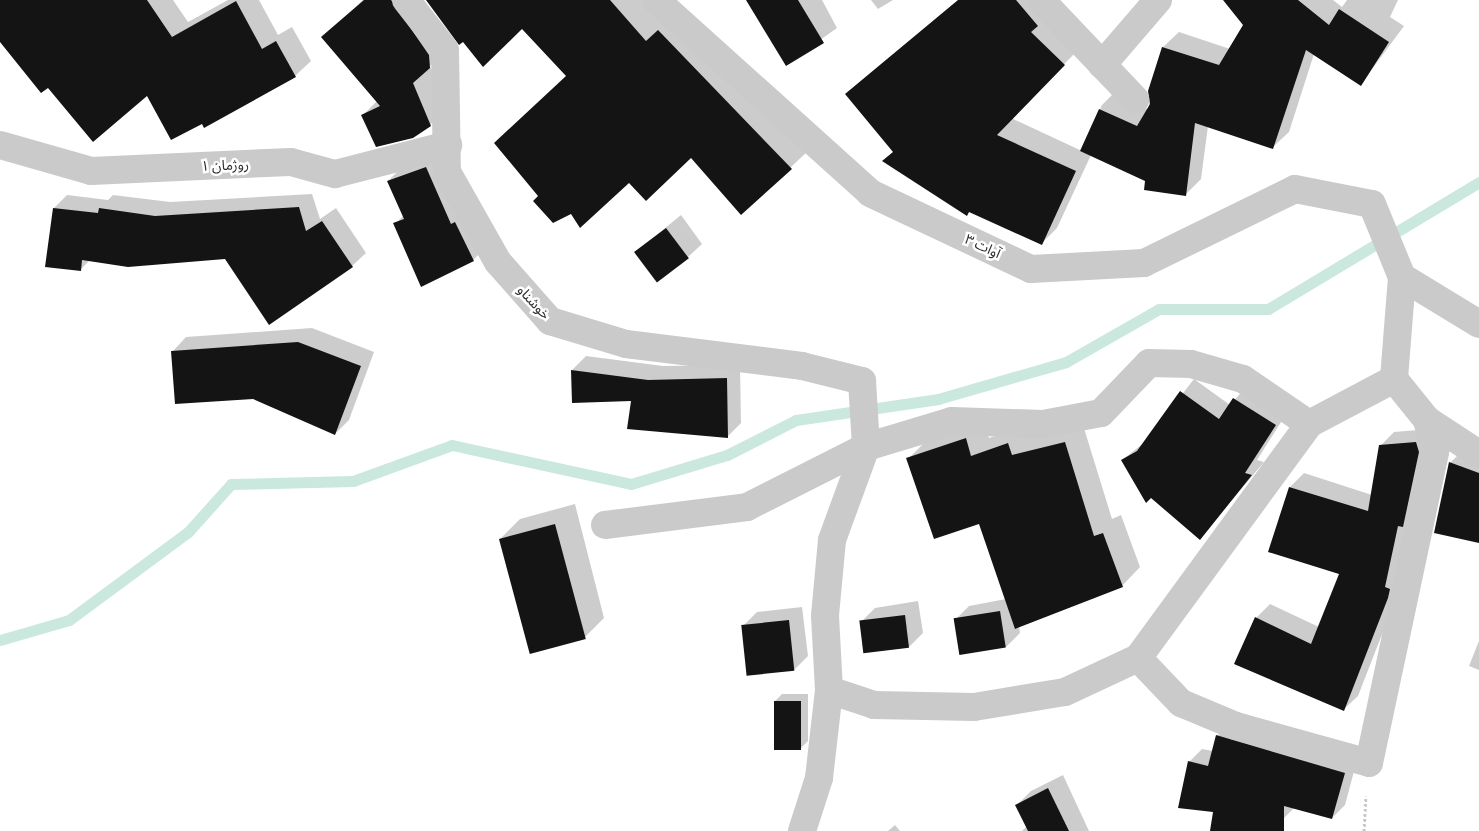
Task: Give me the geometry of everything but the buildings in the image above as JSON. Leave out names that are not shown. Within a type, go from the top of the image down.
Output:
[{"type":"street","name":"خوشناو","points":[[406,0],[445,50],[447,172],[498,262],[550,321],[626,344],[802,366],[862,381],[866,447]]},
{"type":"street","name":"آوات ۳","points":[[656,0],[870,194],[1031,269],[1144,263],[1295,189],[1372,204],[1402,277]]},
{"type":"street","points":[[1040,0],[1135,100]]},
{"type":"street","points":[[1102,65],[1158,0]]},
{"type":"street","name":"روژمان ۱","points":[[0,145],[91,171],[292,162],[335,174],[448,145]]},
{"type":"street","points":[[1479,324],[1402,277],[1394,379],[1427,420],[1479,454]]},
{"type":"street","points":[[605,524],[747,507],[866,447],[952,421],[1043,424],[1100,413],[1150,363],[1191,364],[1243,379],[1309,424]]},
{"type":"street","points":[[829,690],[874,705],[974,707],[1065,692],[1138,658],[1309,424],[1394,379]]},
{"type":"street","points":[[1138,658],[1181,704],[1236,726],[1369,763],[1435,452],[1427,420]]},
{"type":"street","points":[[802,831],[819,778],[829,690],[825,616],[832,540],[866,447]]},
{"type":"waterway","points":[[0,640],[69,620],[188,532],[231,484],[353,481],[452,445],[631,484],[727,455],[796,420],[938,399],[1066,362],[1159,309],[1268,309],[1479,182]]}]
